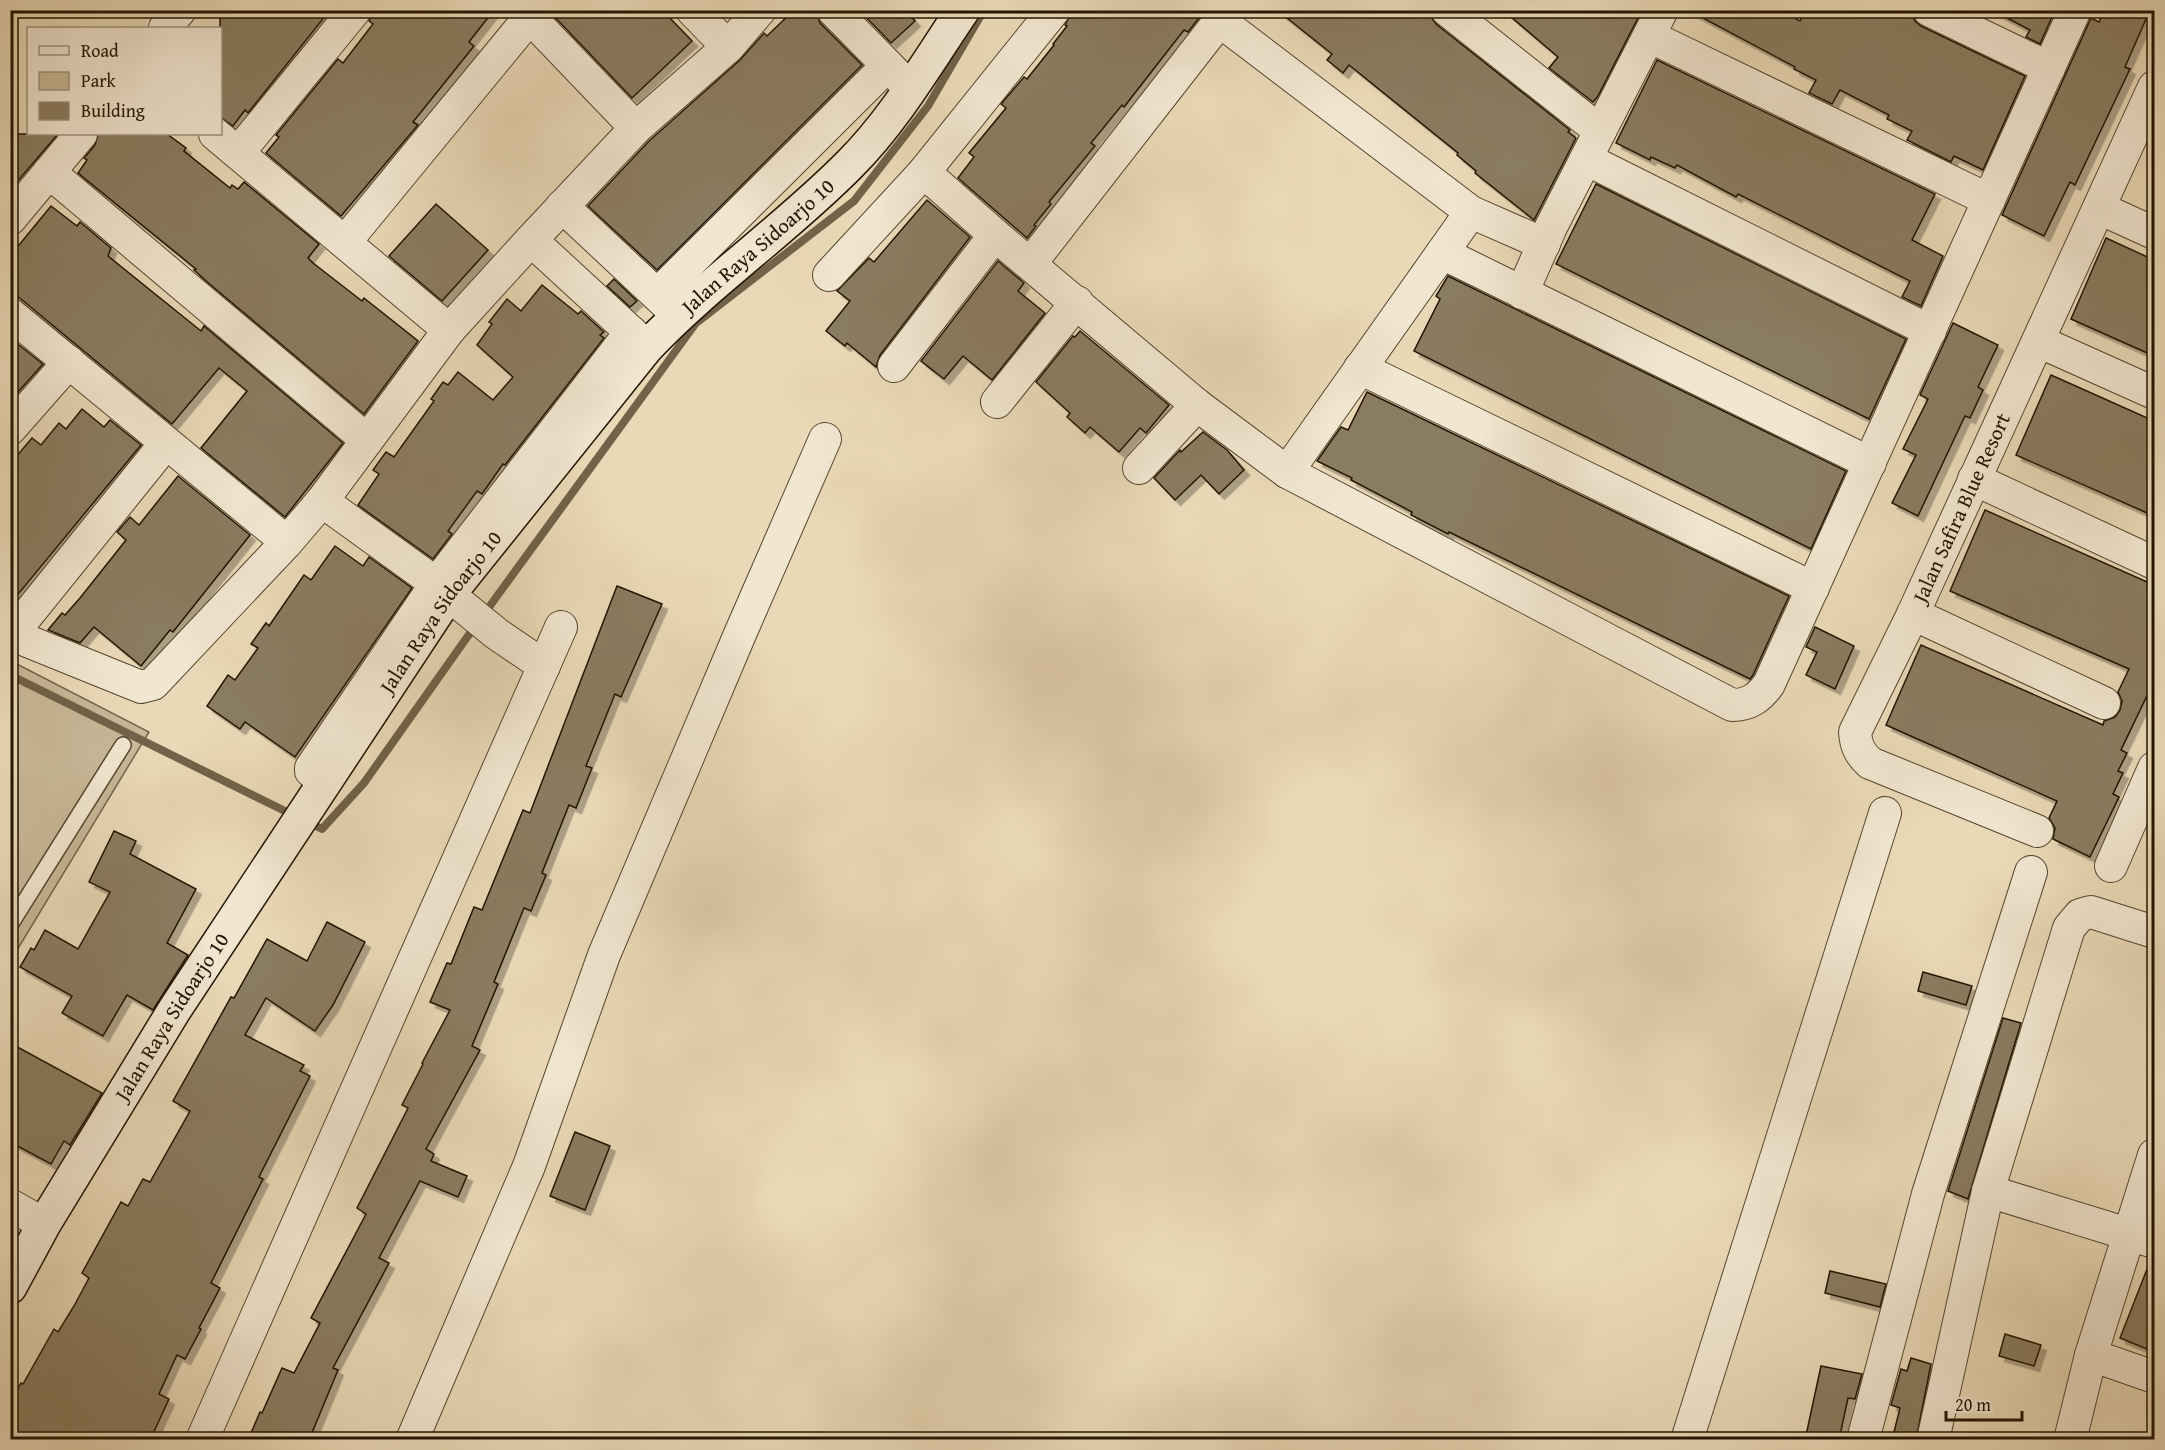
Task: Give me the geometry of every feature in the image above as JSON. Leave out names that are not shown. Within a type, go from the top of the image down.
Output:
[{"type":"street","points":[[166,27],[180,10]]},
{"type":"street","points":[[355,10],[227,143],[449,330]]},
{"type":"street","points":[[692,10],[728,47]]},
{"type":"street","points":[[166,443],[11,634],[141,687],[153,684],[287,542],[322,501],[449,330],[636,128],[728,47],[760,10]]},
{"type":"street","points":[[833,10],[910,88]]},
{"type":"street","name":"Jalan Raya Sidoarjo 10","points":[[10,1287],[44,1224],[175,1009],[289,839],[321,786],[450,595],[639,339],[668,305],[850,164],[886,123],[963,10]]},
{"type":"street","points":[[829,275],[924,172],[1054,10]]},
{"type":"street","points":[[1448,10],[1600,131]]},
{"type":"street","points":[[1929,10],[2049,68]]},
{"type":"street","points":[[924,172],[995,235],[1197,405],[1287,472],[1732,705],[1750,702],[1763,692],[1814,588],[2075,10]]},
{"type":"street","points":[[345,242],[527,14],[636,128]]},
{"type":"street","points":[[1030,264],[1224,16],[1471,212],[1544,243]]},
{"type":"street","points":[[1522,293],[1544,243],[1655,23],[1989,200]]},
{"type":"street","points":[[562,206],[668,305],[887,66]]},
{"type":"street","name":"Jalan Safira Blue Resort","points":[[2037,831],[1870,763],[1856,744],[1855,732],[1913,614],[2154,87]]},
{"type":"street","points":[[10,219],[80,135]]},
{"type":"street","points":[[1586,159],[1930,331]]},
{"type":"street","points":[[49,172],[367,440]]},
{"type":"street","points":[[2099,208],[2154,233]]},
{"type":"street","points":[[1287,472],[1471,212]]},
{"type":"street","points":[[894,366],[995,235]]},
{"type":"street","points":[[531,240],[639,339]]},
{"type":"street","points":[[1442,253],[1870,463]]},
{"type":"street","points":[[998,402],[1077,302]]},
{"type":"street","points":[[10,314],[287,542]]},
{"type":"street","points":[[2038,341],[2154,393]]},
{"type":"street","points":[[10,429],[69,362]]},
{"type":"street","points":[[1360,368],[1814,588]]},
{"type":"street","points":[[1140,468],[1197,405]]},
{"type":"street","points":[[412,1440],[529,1166],[604,955],[825,439]]},
{"type":"street","points":[[1974,479],[2154,563]]},
{"type":"street","points":[[322,501],[450,595],[497,634],[544,666]]},
{"type":"street","points":[[1913,614],[2104,704]]},
{"type":"street","points":[[202,1440],[561,627]]},
{"type":"street","points":[[2111,866],[2154,768]]},
{"type":"street","points":[[1687,1440],[1885,813]]},
{"type":"street","points":[[1863,1440],[1928,1194],[2031,872]]},
{"type":"street","points":[[1933,1440],[1988,1191],[2073,922],[2080,915],[2091,912],[2154,932]]},
{"type":"street","points":[[2070,1440],[2091,1355],[2142,1238],[2154,1155]]},
{"type":"street","points":[[1988,1191],[2142,1238]]},
{"type":"street","points":[[10,1205],[44,1224]]},
{"type":"street","points":[[2091,1355],[2154,1377]]},
{"type":"lane","points":[[10,926],[123,745]]},
{"type":"green space","points":[[11,661],[149,732],[11,960]]},
{"type":"building","points":[[220,10],[330,10],[248,113],[245,110],[233,126],[222,118],[222,27],[220,27]]},
{"type":"building","points":[[373,10],[494,10],[469,42],[474,46],[413,122],[418,125],[341,216],[266,153],[279,137],[276,135],[338,59],[343,63],[373,24],[369,21]]},
{"type":"building","points":[[548,10],[662,10],[692,41],[632,98]]},
{"type":"building","points":[[794,10],[816,10],[820,23],[862,65],[657,270],[588,206],[649,141],[740,60],[764,33],[767,36]]},
{"type":"building","points":[[859,10],[905,10],[915,21],[891,43]]},
{"type":"building","points":[[1073,10],[1199,10],[1202,14],[1188,32],[1184,30],[1124,107],[1122,105],[1091,143],[1095,146],[1049,202],[1051,204],[1027,238],[958,178],[974,157],[969,153],[1006,108],[1001,104],[1024,77],[1027,79],[1054,45],[1067,26],[1065,25]]},
{"type":"building","points":[[1277,10],[1429,10],[1436,24],[1570,130],[1568,132],[1576,138],[1534,220],[1475,173],[1476,171],[1457,155],[1458,153],[1349,65],[1343,73],[1327,60],[1332,54]]},
{"type":"building","points":[[1503,10],[1642,10],[1593,102],[1549,68],[1558,57]]},
{"type":"building","points":[[1688,10],[1779,10],[1800,21],[1805,10],[1907,10],[1921,26],[2025,76],[1983,170],[1954,156],[1951,162],[1907,140],[1912,131],[1887,119],[1889,115],[1840,90],[1832,104],[1809,93],[1816,80]]},
{"type":"building","points":[[1992,10],[2055,10],[2040,44],[2026,37],[2030,30]]},
{"type":"building","points":[[2104,10],[2150,10],[2125,67],[2130,69],[2075,185],[2070,182],[2044,236],[2002,215],[2091,18],[2099,22]]},
{"type":"building","points":[[1657,60],[1935,194],[1912,240],[1943,256],[1921,306],[1902,297],[1910,281],[1738,194],[1736,197],[1677,165],[1675,168],[1651,157],[1650,160],[1616,143]]},
{"type":"building","points":[[10,134],[57,135],[10,190]]},
{"type":"building","points":[[98,135],[168,135],[186,148],[184,151],[230,188],[232,185],[238,189],[244,182],[319,244],[308,258],[313,263],[362,301],[364,298],[418,341],[364,414],[206,281],[194,270],[196,269],[78,173],[87,160],[84,158],[95,145]]},
{"type":"building","points":[[1596,184],[1906,339],[1869,419],[1556,264]]},
{"type":"building","points":[[927,200],[970,237],[880,355],[876,367],[847,343],[845,346],[826,331],[850,301],[837,291],[869,258],[874,262]]},
{"type":"building","points":[[436,204],[488,250],[442,301],[389,256]]},
{"type":"building","points":[[51,206],[77,226],[80,222],[111,248],[108,256],[201,331],[204,326],[343,443],[285,517],[201,448],[247,391],[219,368],[172,424],[10,290],[10,256]]},
{"type":"building","points":[[2106,238],[2154,260],[2154,356],[2071,319]]},
{"type":"building","points":[[998,261],[1024,283],[1018,291],[1045,313],[992,380],[963,356],[944,379],[921,361]]},
{"type":"building","points":[[1448,276],[1846,471],[1811,549],[1414,351],[1440,299],[1436,296]]},
{"type":"building","points":[[614,279],[637,301],[630,307],[607,286]]},
{"type":"building","points":[[542,285],[578,314],[581,311],[604,332],[600,335],[604,338],[505,465],[503,464],[482,494],[477,491],[448,531],[452,534],[433,559],[358,505],[379,474],[373,470],[386,452],[394,457],[434,401],[431,399],[443,382],[448,385],[458,372],[493,400],[513,377],[477,345],[492,324],[489,322],[507,299],[521,311]]},
{"type":"building","points":[[1953,323],[1998,345],[1978,387],[1983,390],[1970,418],[1965,416],[1918,516],[1892,503],[1916,455],[1903,449],[1928,399],[1920,395]]},
{"type":"building","points":[[1080,331],[1169,405],[1146,433],[1140,428],[1119,452],[1090,427],[1085,433],[1067,417],[1070,413],[1036,382],[1073,336],[1075,337]]},
{"type":"building","points":[[10,338],[43,364],[10,401]]},
{"type":"building","points":[[2051,375],[2154,421],[2154,516],[2016,455]]},
{"type":"building","points":[[1367,392],[1789,596],[1753,675],[1750,679],[1449,532],[1448,534],[1351,480],[1352,478],[1317,461],[1341,427],[1348,430]]},
{"type":"building","points":[[82,409],[104,427],[110,420],[141,445],[10,604],[10,464],[32,438],[41,445],[59,423],[66,429]]},
{"type":"building","points":[[1203,432],[1227,450],[1244,470],[1219,494],[1201,475],[1175,500],[1154,478],[1180,450],[1181,452]]},
{"type":"building","points":[[178,476],[250,535],[173,632],[170,630],[141,666],[94,627],[80,643],[48,630],[62,613],[65,615],[80,598],[126,540],[117,532],[130,517],[139,525]]},
{"type":"building","points":[[1985,510],[2154,585],[2154,681],[2121,750],[2127,753],[2118,771],[2123,773],[2113,794],[2119,797],[2090,857],[2053,839],[2055,828],[2049,818],[2057,801],[1886,725],[1921,645],[2103,725],[2104,721],[2115,717],[2120,710],[2122,701],[2118,692],[2129,669],[1950,591]]},
{"type":"building","points":[[335,546],[363,566],[369,557],[412,588],[295,757],[245,722],[240,729],[207,706],[228,675],[235,680],[258,648],[251,644],[266,623],[269,626],[304,575],[311,580]]},
{"type":"building","points":[[617,586],[662,604],[621,697],[615,694],[586,766],[592,768],[576,808],[569,805],[542,873],[546,875],[531,911],[524,908],[494,982],[498,984],[472,1046],[480,1050],[426,1149],[434,1154],[431,1161],[467,1176],[458,1197],[420,1181],[379,1258],[389,1263],[333,1368],[338,1370],[309,1440],[248,1440],[282,1368],[294,1373],[320,1323],[311,1318],[366,1214],[357,1208],[408,1108],[402,1105],[450,1010],[430,1002],[447,963],[451,964],[474,907],[482,910],[523,810],[530,813]]},
{"type":"building","points":[[1815,627],[1854,646],[1835,689],[1806,675],[1817,652],[1806,647]]},
{"type":"building","points":[[114,831],[136,841],[130,854],[196,889],[167,943],[188,955],[153,1010],[127,995],[103,1036],[62,1013],[72,996],[20,967],[31,948],[34,950],[45,930],[78,949],[110,892],[89,882]]},
{"type":"building","points":[[327,922],[365,942],[333,1005],[315,1031],[266,998],[245,1035],[304,1065],[300,1071],[310,1076],[259,1177],[263,1179],[211,1283],[220,1288],[199,1328],[201,1329],[185,1359],[177,1355],[159,1394],[169,1399],[150,1440],[10,1440],[10,1402],[21,1383],[23,1384],[54,1329],[58,1332],[74,1306],[89,1278],[82,1273],[121,1202],[128,1206],[143,1179],[150,1182],[190,1111],[173,1101],[231,997],[234,998],[267,939],[307,961]]},
{"type":"building","points":[[1923,972],[1972,986],[1966,1005],[1918,991]]},
{"type":"building","points":[[2003,1018],[2021,1023],[1968,1199],[1948,1191]]},
{"type":"building","points":[[10,1043],[102,1093],[70,1145],[64,1141],[51,1164],[10,1142]]},
{"type":"building","points":[[575,1132],[610,1146],[585,1210],[550,1196]]},
{"type":"building","points":[[2151,1259],[2154,1259],[2154,1352],[2120,1338]]},
{"type":"building","points":[[1830,1271],[1886,1284],[1880,1307],[1825,1293]]},
{"type":"building","points":[[2005,1334],[2041,1345],[2034,1366],[1999,1356]]},
{"type":"building","points":[[1911,1358],[1931,1364],[1916,1440],[1892,1440],[1900,1408],[1891,1405],[1901,1369],[1907,1371]]},
{"type":"building","points":[[1821,1366],[1862,1374],[1855,1399],[1848,1398],[1839,1440],[1805,1440]]},
{"type":"waterway","points":[[484,614],[696,323],[854,201],[928,106],[984,10]]},
{"type":"waterway","points":[[308,822],[322,829],[364,783],[475,626]]},
{"type":"waterway","points":[[10,675],[295,816]]}]
